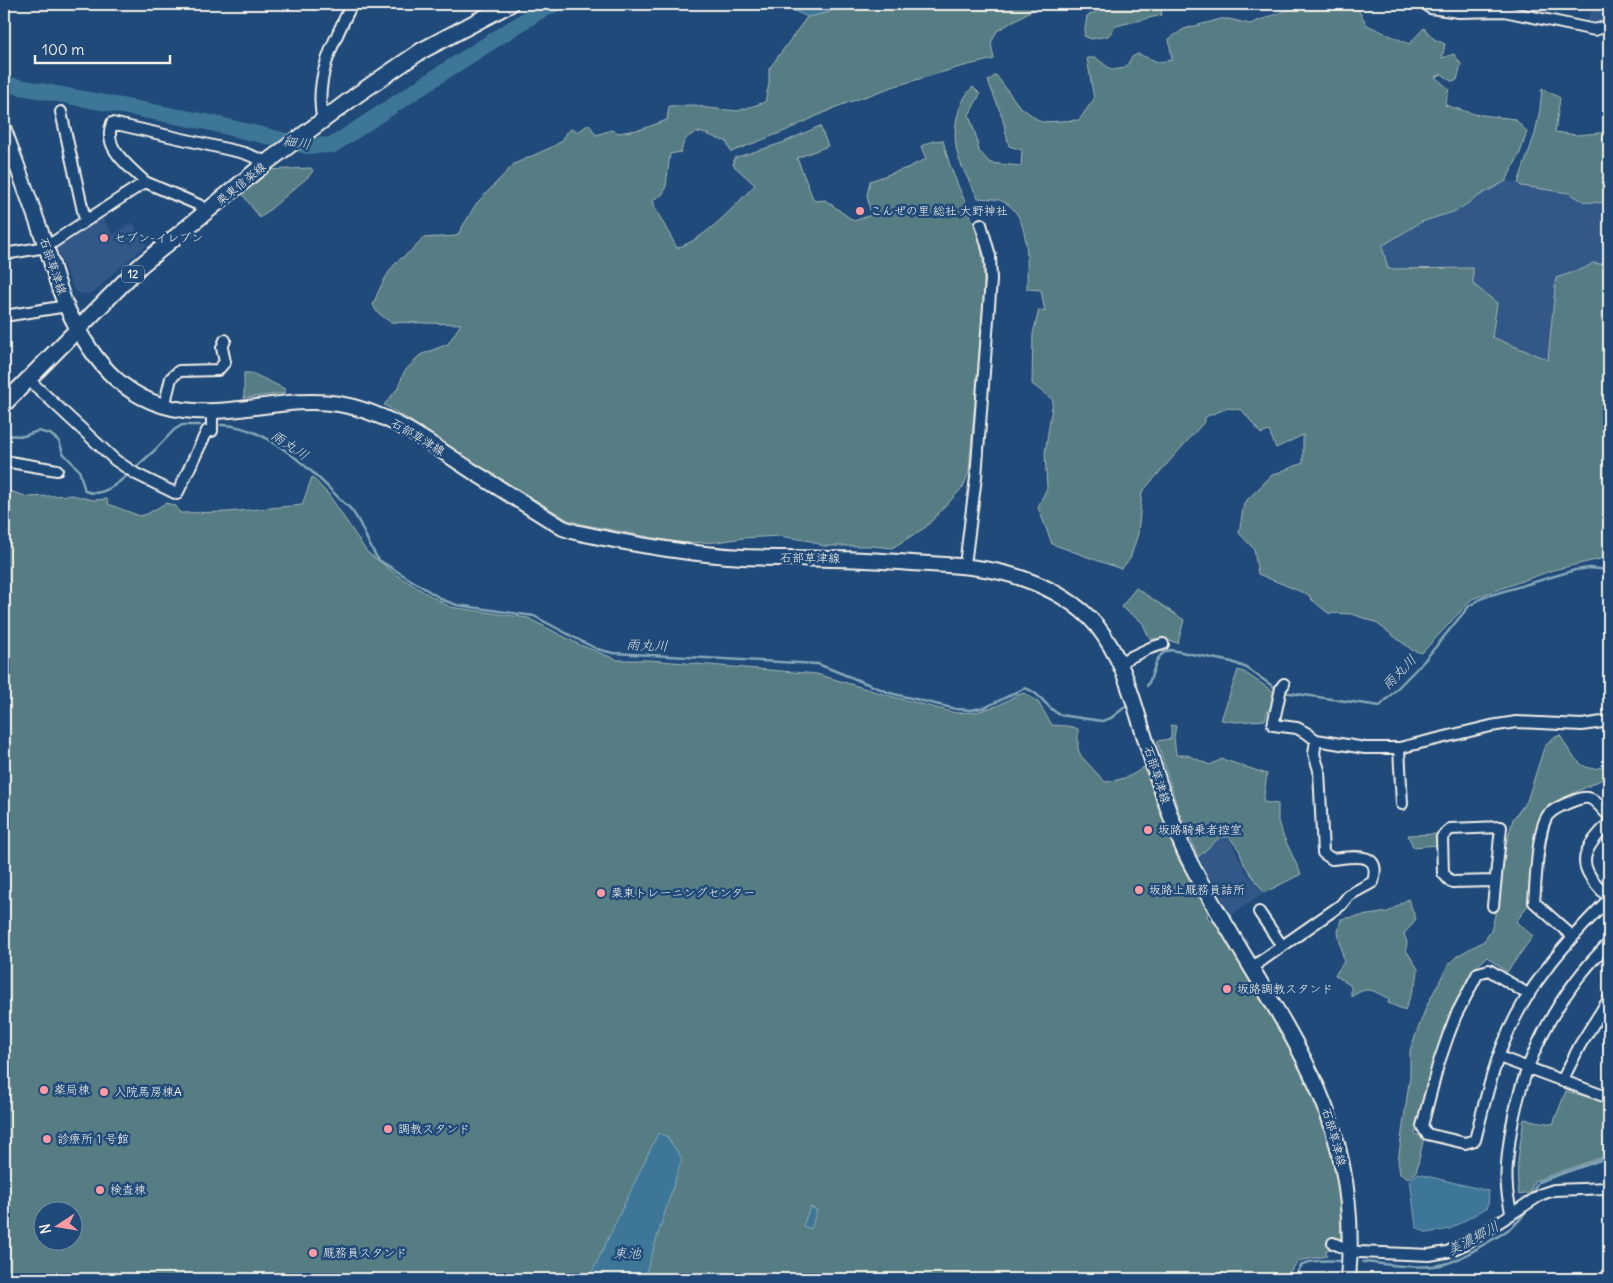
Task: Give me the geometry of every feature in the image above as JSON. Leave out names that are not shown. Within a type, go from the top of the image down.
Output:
[{"type":"main road","name":"栗東信楽線","points":[[4,404],[140,266],[271,159],[422,51],[510,4]]},
{"type":"main road","name":"石部草津線","points":[[4,130],[67,306],[78,328],[101,365],[122,385],[142,398],[164,407],[193,411],[224,411],[295,403],[326,402],[361,409],[386,418],[432,444],[564,528],[596,537],[684,551],[735,556],[965,565],[1024,579],[1060,595],[1088,617],[1097,627],[1120,662],[1129,685],[1164,800],[1184,851],[1303,1059],[1327,1112],[1343,1166],[1349,1208],[1351,1251],[1348,1279]]},
{"type":"street","points":[[318,124],[322,78],[327,57],[352,4]]},
{"type":"street","points":[[1430,8],[1459,12],[1504,11],[1595,30],[1609,25]]},
{"type":"street","points":[[61,112],[85,220]]},
{"type":"street","points":[[207,211],[199,205],[145,182],[114,151],[108,138],[112,123],[271,159]]},
{"type":"street","points":[[4,254],[46,247],[145,182]]},
{"type":"street","points":[[965,565],[976,477],[991,280],[990,256],[981,224]]},
{"type":"street","points":[[4,316],[67,306]]},
{"type":"street","points":[[164,407],[170,378],[179,371],[218,370],[225,362],[222,348],[225,340]]},
{"type":"street","points":[[28,379],[101,447],[131,472],[177,494],[208,431],[212,431],[212,411]]},
{"type":"street","points":[[4,461],[57,470]]},
{"type":"street","points":[[1120,662],[1163,644]]},
{"type":"street","points":[[1282,689],[1273,725],[1297,728],[1316,740],[1365,748],[1398,748],[1516,722],[1582,725],[1609,722]]},
{"type":"street","points":[[1251,968],[1341,904],[1349,895],[1374,882],[1376,871],[1373,863],[1363,856],[1332,859],[1324,853],[1319,770],[1314,754],[1316,740]]},
{"type":"street","points":[[1398,748],[1402,804]]},
{"type":"street","points":[[1572,936],[1534,902],[1541,832],[1549,814],[1582,797],[1592,798],[1609,816]]},
{"type":"street","points":[[1529,995],[1488,970],[1478,973],[1456,1015],[1438,1065],[1422,1126],[1427,1134],[1465,1143],[1474,1140],[1492,1076],[1514,1020],[1549,965],[1572,936],[1609,899],[1587,873],[1585,856],[1593,840],[1609,823]]},
{"type":"street","points":[[1493,906],[1494,881],[1501,827],[1450,829],[1442,837],[1443,874],[1451,882],[1494,881]]},
{"type":"street","points":[[1259,912],[1282,946]]},
{"type":"street","points":[[1511,1213],[1506,1186],[1508,1151],[1520,1090],[1542,1035],[1568,991],[1609,942]]},
{"type":"street","points":[[1562,1081],[1580,1045],[1609,999]]},
{"type":"street","points":[[1499,1057],[1609,1098]]},
{"type":"street","points":[[1333,1243],[1351,1251],[1429,1255],[1447,1252],[1466,1243],[1542,1194],[1554,1190],[1609,1188]]},
{"type":"shaded area","points":[[1592,4],[1609,4],[1609,21],[1594,25],[1586,24]]},
{"type":"shaded area","points":[[1506,181],[1518,183],[1521,186],[1569,193],[1585,202],[1609,203],[1609,265],[1593,263],[1585,268],[1556,278],[1548,360],[1492,337],[1497,303],[1436,268],[1388,270],[1382,246],[1421,222],[1456,211],[1482,193]]},
{"type":"shaded area","points":[[101,216],[113,235],[132,222],[147,245],[112,274],[96,291],[82,294],[74,290],[56,246]]},
{"type":"shaded area","points":[[1220,837],[1227,838],[1233,845],[1245,870],[1263,894],[1231,915],[1198,857]]},
{"type":"green space","points":[[839,4],[1042,4],[997,31],[991,43],[994,59],[892,87],[836,107],[785,131],[731,152],[726,141],[699,132],[691,135],[684,142],[681,152],[670,154],[666,186],[663,194],[653,200],[655,208],[677,248],[699,237],[719,221],[755,185],[733,165],[734,158],[782,143],[820,126],[828,146],[797,158],[814,201],[825,200],[854,221],[871,215],[867,196],[870,181],[926,159],[921,146],[933,141],[943,140],[950,165],[981,246],[984,294],[969,472],[963,487],[926,527],[892,548],[823,546],[811,541],[780,536],[743,538],[717,542],[681,543],[586,525],[568,520],[384,405],[398,388],[404,372],[420,355],[448,344],[461,324],[390,322],[377,312],[373,305],[392,267],[417,246],[422,238],[457,236],[476,204],[514,164],[562,141],[567,132],[573,128],[578,132],[589,124],[596,135],[611,130],[619,133],[642,129],[667,120],[669,106],[695,105],[738,111],[765,102],[769,84],[769,69],[807,17],[830,12]]},
{"type":"green space","points":[[1113,4],[1160,4],[1162,15],[1116,26],[1108,36],[1091,39],[1084,36],[1087,16]]},
{"type":"green space","points":[[1294,4],[1355,4],[1367,25],[1409,44],[1424,28],[1434,39],[1445,44],[1442,58],[1454,54],[1461,64],[1457,80],[1451,81],[1442,74],[1435,77],[1449,89],[1445,105],[1474,114],[1515,119],[1527,132],[1520,153],[1506,181],[1456,211],[1421,222],[1382,246],[1388,269],[1473,268],[1473,284],[1497,303],[1492,337],[1548,360],[1556,278],[1585,268],[1593,263],[1609,265],[1609,557],[1553,570],[1472,599],[1422,653],[1412,650],[1375,622],[1352,614],[1328,613],[1311,599],[1309,595],[1258,574],[1254,549],[1239,533],[1244,503],[1272,475],[1303,463],[1303,435],[1276,448],[1269,431],[1261,434],[1242,410],[1228,408],[1205,417],[1205,421],[1142,492],[1138,534],[1130,559],[1121,569],[1052,544],[1038,507],[1047,488],[1045,453],[1053,400],[1032,384],[1033,334],[1039,310],[1045,312],[1041,290],[1027,289],[1027,252],[1023,227],[1018,216],[1011,207],[1002,201],[978,198],[957,152],[955,135],[957,117],[963,101],[973,87],[980,94],[969,115],[979,151],[990,163],[1021,166],[1022,150],[1009,146],[1002,116],[988,81],[996,75],[1019,106],[1041,122],[1079,120],[1094,99],[1087,58],[1096,58],[1112,70],[1125,68],[1132,57],[1138,54],[1158,62],[1172,60],[1169,39],[1184,29],[1221,19],[1250,24],[1295,7]]},
{"type":"green space","points":[[1542,88],[1560,98],[1555,132],[1577,135],[1609,132],[1609,203],[1585,202],[1569,193],[1521,186],[1518,183],[1535,134]]},
{"type":"green space","points":[[311,168],[313,171],[308,177],[260,218],[240,191],[267,170]]},
{"type":"green space","points":[[244,373],[252,373],[285,389],[285,393],[244,398]]},
{"type":"green space","name":"栗東トレーニングセンター","points":[[312,477],[329,495],[367,552],[397,575],[450,607],[528,618],[580,645],[618,660],[649,660],[817,674],[956,713],[976,712],[997,706],[1024,693],[1038,702],[1052,725],[1078,729],[1078,749],[1081,756],[1105,782],[1126,778],[1144,767],[1178,859],[1209,911],[1207,916],[1210,921],[1216,923],[1292,1053],[1316,1102],[1328,1136],[1335,1165],[1340,1208],[1341,1253],[1332,1249],[1326,1250],[1327,1256],[1298,1262],[1284,1279],[4,1279],[4,489],[28,497],[72,495],[93,500],[107,499],[108,504],[140,516],[166,503],[176,506],[180,513],[227,512],[302,505]]},
{"type":"green space","points":[[1136,588],[1184,620],[1178,643],[1162,639],[1150,639],[1142,622],[1121,607]]},
{"type":"green space","points":[[1238,670],[1277,694],[1271,711],[1268,710],[1265,720],[1237,722],[1221,720]]},
{"type":"green space","points":[[1171,725],[1176,726],[1174,737],[1176,755],[1187,755],[1210,765],[1222,759],[1267,774],[1263,802],[1278,804],[1278,821],[1281,831],[1301,874],[1264,893],[1244,864],[1239,850],[1229,837],[1220,837],[1198,857],[1179,812],[1157,741],[1171,739]]},
{"type":"green space","points":[[1560,735],[1578,761],[1590,768],[1606,765],[1609,776],[1570,795],[1545,812],[1530,902],[1516,922],[1533,936],[1507,972],[1487,957],[1476,967],[1444,1027],[1415,1134],[1424,1137],[1416,1173],[1408,1178],[1400,1174],[1398,1161],[1410,1076],[1410,1050],[1427,1005],[1448,965],[1457,956],[1484,941],[1491,931],[1498,904],[1504,851],[1513,819],[1527,801],[1544,748],[1550,740]]},
{"type":"green space","points":[[1438,834],[1438,845],[1413,847],[1408,835]]},
{"type":"green space","points":[[1408,899],[1416,919],[1404,934],[1407,942],[1406,950],[1418,969],[1417,979],[1405,1010],[1388,1003],[1389,999],[1370,990],[1362,991],[1351,997],[1351,986],[1335,975],[1344,962],[1338,932],[1341,919],[1388,912]]},
{"type":"green space","points":[[1566,1091],[1609,1103],[1609,1155],[1534,1181],[1530,1193],[1519,1195],[1518,1166],[1524,1119],[1553,1124]]},
{"type":"water","points":[[788,4],[839,4],[830,12],[808,17],[789,9]]},
{"type":"water","name":"東池","points":[[658,1133],[666,1136],[682,1158],[644,1279],[589,1279]]},
{"type":"water","points":[[1418,1174],[1489,1191],[1488,1207],[1450,1229],[1427,1233],[1416,1227],[1410,1179]]},
{"type":"water","points":[[810,1207],[817,1210],[811,1229],[803,1226]]},
{"type":"waterway","name":"細川","points":[[4,84],[207,122],[307,146],[333,145],[538,12],[555,4]]},
{"type":"waterway","name":"雨丸川","points":[[134,469],[174,430],[182,425],[200,425]]},
{"type":"waterway","name":"雨丸川","points":[[221,425],[253,432],[269,440],[299,461],[351,510],[379,560],[443,600],[457,605],[534,616],[597,649],[613,653],[818,664],[890,693],[956,709],[971,710],[986,707],[1025,688],[1035,693],[1060,715],[1102,721],[1111,718],[1125,707]]},
{"type":"waterway","name":"雨丸川","points":[[4,435],[24,436],[38,431],[50,434],[59,441],[63,453],[79,470],[85,491],[91,493],[109,489],[130,473]]},
{"type":"waterway","name":"雨丸川","points":[[1283,692],[1380,706],[1424,661],[1469,606],[1484,597],[1575,570],[1590,568],[1609,570]]},
{"type":"waterway","name":"雨丸川","points":[[1147,686],[1161,655],[1171,650],[1232,662],[1247,668],[1278,690]]},
{"type":"waterway","name":"美濃郷川","points":[[1531,1195],[1538,1182],[1609,1157]]},
{"type":"waterway","name":"美濃郷川","points":[[1363,1262],[1415,1267],[1445,1264],[1457,1260],[1505,1232],[1518,1222],[1525,1212]]},
{"type":"waterway","name":"美濃郷川","points":[[1293,1279],[1305,1263],[1339,1261]]},
{"type":"place","name":"こんぜの里 総社 大野神社","points":[[860,211]]},
{"type":"place","name":"セブン-イレブン","points":[[104,238]]},
{"type":"place","name":"坂路騎乗者控室","points":[[1148,830]]},
{"type":"place","name":"坂路上厩務員詰所","points":[[1139,890]]},
{"type":"place","name":"栗東トレーニングセンター","points":[[601,893]]},
{"type":"place","name":"坂路調教スタンド","points":[[1227,989]]},
{"type":"place","name":"薬局棟","points":[[44,1090]]},
{"type":"place","name":"入院馬房棟A","points":[[104,1092]]},
{"type":"place","name":"調教スタンド","points":[[388,1129]]},
{"type":"place","name":"診療所１号館","points":[[47,1139]]},
{"type":"place","name":"検査棟","points":[[100,1190]]},
{"type":"place","name":"厩務員スタンド","points":[[313,1253]]}]
